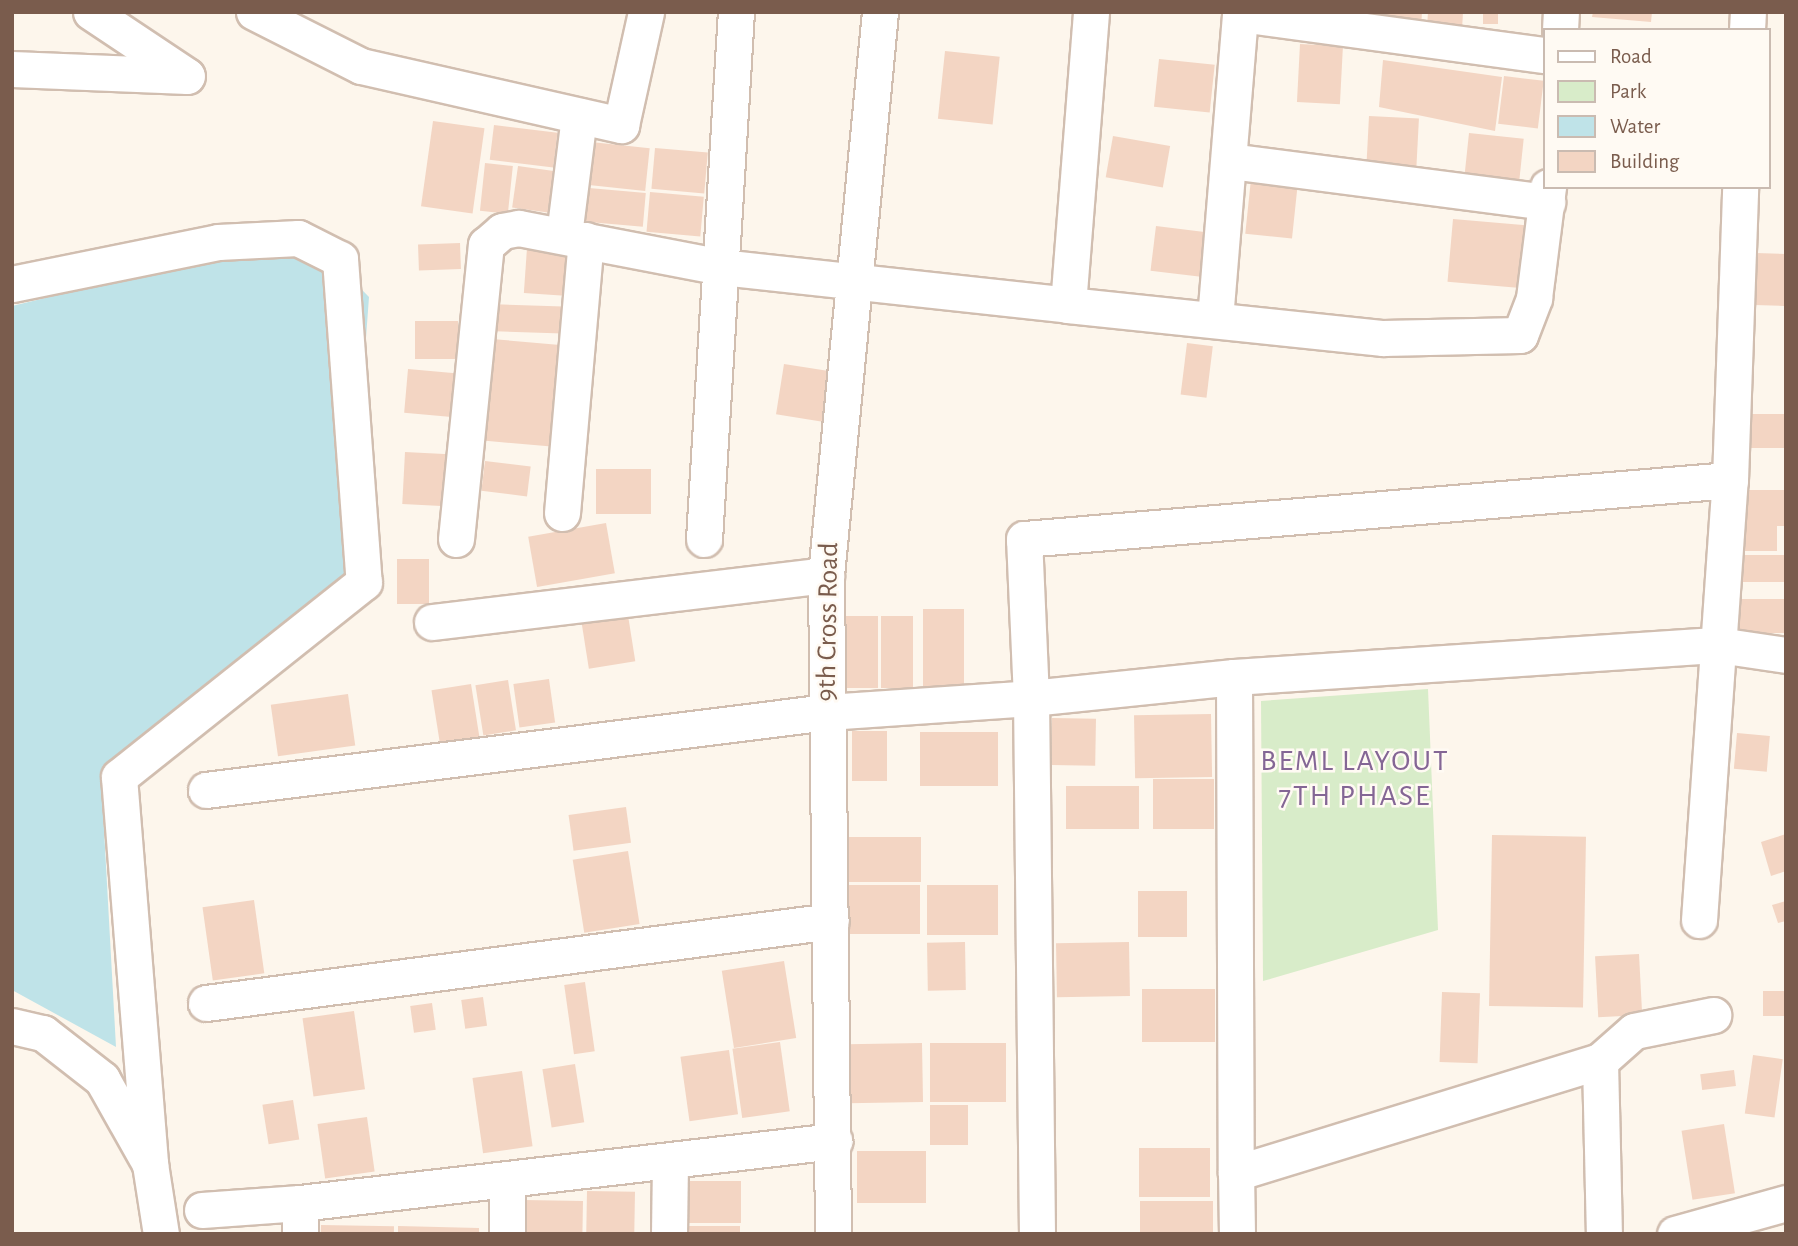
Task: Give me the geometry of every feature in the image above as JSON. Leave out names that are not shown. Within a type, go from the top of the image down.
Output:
[{"type":"street","points":[[12,69],[187,76],[91,12]]},
{"type":"street","points":[[254,12],[361,66],[621,125],[646,12]]},
{"type":"street","points":[[704,539],[736,12]]},
{"type":"street","name":"9th Cross Road","points":[[833,1234],[826,575],[880,12]]},
{"type":"street","points":[[1068,305],[1091,12]]},
{"type":"street","points":[[1215,319],[1240,13],[1542,55]]},
{"type":"street","points":[[562,513],[579,116]]},
{"type":"street","points":[[456,539],[486,245],[502,231],[519,228],[721,267],[852,283],[1384,338],[1520,335],[1534,298],[1547,195],[1230,161]]},
{"type":"street","points":[[1699,920],[1730,480],[1740,189]]},
{"type":"street","points":[[12,284],[218,242],[298,238],[340,259],[364,583],[119,777],[150,1164],[160,1234]]},
{"type":"street","points":[[1037,1234],[1031,698],[1024,539],[1730,480]]},
{"type":"street","points":[[432,622],[826,575]]},
{"type":"street","points":[[206,790],[827,712],[1031,698],[1234,677],[1719,645],[1786,655]]},
{"type":"street","points":[[1234,677],[1237,1234]]},
{"type":"street","points":[[206,1003],[831,921]]},
{"type":"street","points":[[1237,1173],[1600,1061],[1634,1031],[1713,1015]]},
{"type":"street","points":[[12,1026],[43,1033],[102,1079],[150,1164]]},
{"type":"street","points":[[1600,1061],[1604,1234]]},
{"type":"street","points":[[202,1210],[300,1218],[507,1181],[834,1140]]},
{"type":"street","points":[[669,1234],[670,1161]]},
{"type":"street","points":[[507,1181],[507,1234]]},
{"type":"street","points":[[1675,1234],[1786,1203]]},
{"type":"green space","points":[[1428,689],[1438,930],[1263,981],[1261,701]]},
{"type":"water","points":[[308,235],[369,297],[348,584],[101,775],[116,1047],[12,990],[12,306]]},
{"type":"building","points":[[1384,12],[1422,12],[1421,29],[1383,25]]},
{"type":"building","points":[[1428,12],[1463,12],[1462,30],[1427,27]]},
{"type":"building","points":[[1483,12],[1498,12],[1498,24],[1483,24]]},
{"type":"building","points":[[1593,12],[1652,12],[1651,22],[1592,17]]},
{"type":"building","points":[[1300,44],[1343,46],[1340,104],[1297,102]]},
{"type":"building","points":[[945,51],[1000,57],[993,124],[938,119]]},
{"type":"building","points":[[1159,59],[1215,65],[1210,113],[1154,107]]},
{"type":"building","points":[[1383,60],[1502,77],[1495,131],[1379,107]]},
{"type":"building","points":[[1504,76],[1542,81],[1538,129],[1498,124]]},
{"type":"building","points":[[1369,116],[1419,119],[1416,176],[1366,173]]},
{"type":"building","points":[[433,121],[484,128],[473,213],[421,206]]},
{"type":"building","points":[[494,125],[558,133],[553,168],[490,160]]},
{"type":"building","points":[[1469,133],[1524,139],[1518,192],[1463,187]]},
{"type":"building","points":[[1113,136],[1170,146],[1163,187],[1106,177]]},
{"type":"building","points":[[591,142],[650,148],[645,191],[587,185]]},
{"type":"building","points":[[655,148],[708,153],[704,193],[651,189]]},
{"type":"building","points":[[485,163],[513,166],[508,214],[480,211]]},
{"type":"building","points":[[518,166],[554,171],[548,213],[512,208]]},
{"type":"building","points":[[1251,179],[1298,184],[1292,239],[1245,234]]},
{"type":"building","points":[[589,188],[646,193],[643,227],[586,222]]},
{"type":"building","points":[[650,192],[704,197],[700,237],[647,232]]},
{"type":"building","points":[[1453,219],[1526,225],[1520,288],[1448,282]]},
{"type":"building","points":[[1156,226],[1213,233],[1207,278],[1151,271]]},
{"type":"building","points":[[460,243],[461,269],[419,270],[418,244]]},
{"type":"building","points":[[527,248],[579,252],[576,297],[524,293]]},
{"type":"building","points":[[1756,253],[1786,254],[1784,306],[1754,305]]},
{"type":"building","points":[[489,304],[571,307],[570,334],[488,331]]},
{"type":"building","points":[[415,321],[458,321],[458,359],[415,359]]},
{"type":"building","points":[[492,339],[572,346],[563,448],[483,441]]},
{"type":"building","points":[[1187,343],[1213,346],[1206,398],[1181,395]]},
{"type":"building","points":[[784,364],[838,373],[830,423],[776,414]]},
{"type":"building","points":[[408,369],[464,374],[460,418],[404,413]]},
{"type":"building","points":[[1746,414],[1786,414],[1786,448],[1746,448]]},
{"type":"building","points":[[405,452],[459,455],[456,507],[402,504]]},
{"type":"building","points":[[485,461],[531,467],[527,496],[481,491]]},
{"type":"building","points":[[596,469],[651,469],[651,514],[596,514]]},
{"type":"building","points":[[1738,490],[1786,490],[1786,526],[1777,526],[1777,551],[1740,551]]},
{"type":"building","points":[[606,523],[615,573],[537,587],[528,537]]},
{"type":"building","points":[[1735,555],[1786,555],[1786,582],[1735,582]]},
{"type":"building","points":[[397,559],[429,559],[429,604],[397,604]]},
{"type":"building","points":[[1734,599],[1786,599],[1786,633],[1734,633]]},
{"type":"building","points":[[627,609],[635,661],[589,669],[581,616]]},
{"type":"building","points":[[923,609],[964,609],[964,686],[923,686]]},
{"type":"building","points":[[841,616],[878,616],[878,688],[841,688]]},
{"type":"building","points":[[881,616],[913,616],[913,688],[881,688]]},
{"type":"building","points":[[549,679],[555,723],[519,728],[513,684]]},
{"type":"building","points":[[508,680],[516,730],[483,736],[475,685]]},
{"type":"building","points":[[471,684],[479,737],[440,744],[431,690]]},
{"type":"building","points":[[348,694],[355,745],[278,756],[271,705]]},
{"type":"building","points":[[1211,714],[1212,777],[1135,778],[1134,715]]},
{"type":"building","points":[[1052,718],[1096,719],[1095,766],[1051,765]]},
{"type":"building","points":[[852,731],[887,731],[887,781],[852,781]]},
{"type":"building","points":[[920,732],[998,732],[998,786],[920,786]]},
{"type":"building","points":[[1737,733],[1770,736],[1767,772],[1734,769]]},
{"type":"building","points":[[1153,779],[1214,779],[1214,829],[1153,829]]},
{"type":"building","points":[[1066,786],[1139,786],[1139,829],[1066,829]]},
{"type":"building","points":[[626,807],[631,843],[574,851],[569,815]]},
{"type":"building","points":[[1786,834],[1786,871],[1771,876],[1761,842]]},
{"type":"building","points":[[1492,835],[1586,837],[1583,1008],[1489,1006]]},
{"type":"building","points":[[849,837],[921,837],[921,882],[849,882]]},
{"type":"building","points":[[628,851],[640,924],[584,933],[573,860]]},
{"type":"building","points":[[848,885],[920,885],[920,934],[848,934]]},
{"type":"building","points":[[927,885],[998,885],[998,935],[927,935]]},
{"type":"building","points":[[1138,891],[1187,891],[1187,937],[1138,937]]},
{"type":"building","points":[[254,900],[264,973],[213,981],[203,907]]},
{"type":"building","points":[[1786,901],[1786,921],[1778,923],[1772,905]]},
{"type":"building","points":[[965,942],[966,990],[928,991],[927,943]]},
{"type":"building","points":[[1129,942],[1130,996],[1057,997],[1056,943]]},
{"type":"building","points":[[1639,954],[1642,1015],[1598,1017],[1595,956]]},
{"type":"building","points":[[784,961],[796,1038],[734,1048],[722,971]]},
{"type":"building","points":[[585,982],[595,1051],[574,1054],[564,985]]},
{"type":"building","points":[[1142,989],[1215,989],[1215,1042],[1142,1042]]},
{"type":"building","points":[[1763,991],[1786,991],[1786,1016],[1763,1016]]},
{"type":"building","points":[[1442,992],[1480,993],[1478,1063],[1440,1062]]},
{"type":"building","points":[[483,997],[487,1026],[465,1029],[461,1000]]},
{"type":"building","points":[[432,1003],[436,1030],[414,1033],[410,1006]]},
{"type":"building","points":[[354,1011],[365,1089],[314,1096],[303,1018]]},
{"type":"building","points":[[780,1042],[790,1111],[742,1118],[732,1049]]},
{"type":"building","points":[[922,1043],[923,1102],[848,1103],[847,1044]]},
{"type":"building","points":[[930,1043],[1006,1043],[1006,1102],[930,1102]]},
{"type":"building","points":[[729,1050],[738,1114],[690,1121],[680,1057]]},
{"type":"building","points":[[1753,1055],[1783,1059],[1774,1118],[1745,1113]]},
{"type":"building","points":[[575,1064],[584,1122],[552,1127],[542,1069]]},
{"type":"building","points":[[1734,1070],[1736,1086],[1702,1090],[1700,1074]]},
{"type":"building","points":[[522,1071],[533,1146],[483,1153],[472,1078]]},
{"type":"building","points":[[293,1100],[299,1140],[269,1144],[262,1105]]},
{"type":"building","points":[[930,1105],[968,1105],[968,1145],[930,1145]]},
{"type":"building","points":[[367,1117],[375,1171],[325,1178],[317,1124]]},
{"type":"building","points":[[1724,1124],[1735,1193],[1692,1200],[1682,1131]]},
{"type":"building","points":[[1139,1148],[1210,1148],[1210,1197],[1139,1197]]},
{"type":"building","points":[[857,1151],[926,1151],[926,1203],[857,1203]]},
{"type":"building","points":[[684,1181],[741,1181],[741,1223],[684,1223]]},
{"type":"building","points":[[587,1191],[635,1192],[634,1234],[586,1234]]},
{"type":"building","points":[[524,1200],[583,1201],[582,1234],[523,1234]]},
{"type":"building","points":[[1140,1201],[1213,1201],[1213,1234],[1140,1234]]},
{"type":"building","points":[[321,1225],[394,1226],[394,1234],[321,1234]]},
{"type":"building","points":[[398,1226],[479,1228],[479,1234],[398,1234]]},
{"type":"building","points":[[684,1226],[740,1226],[740,1234],[684,1234]]},
{"type":"district","name":"BEML LAYOUT 7TH PHASE","points":[[1355,778]]}]
